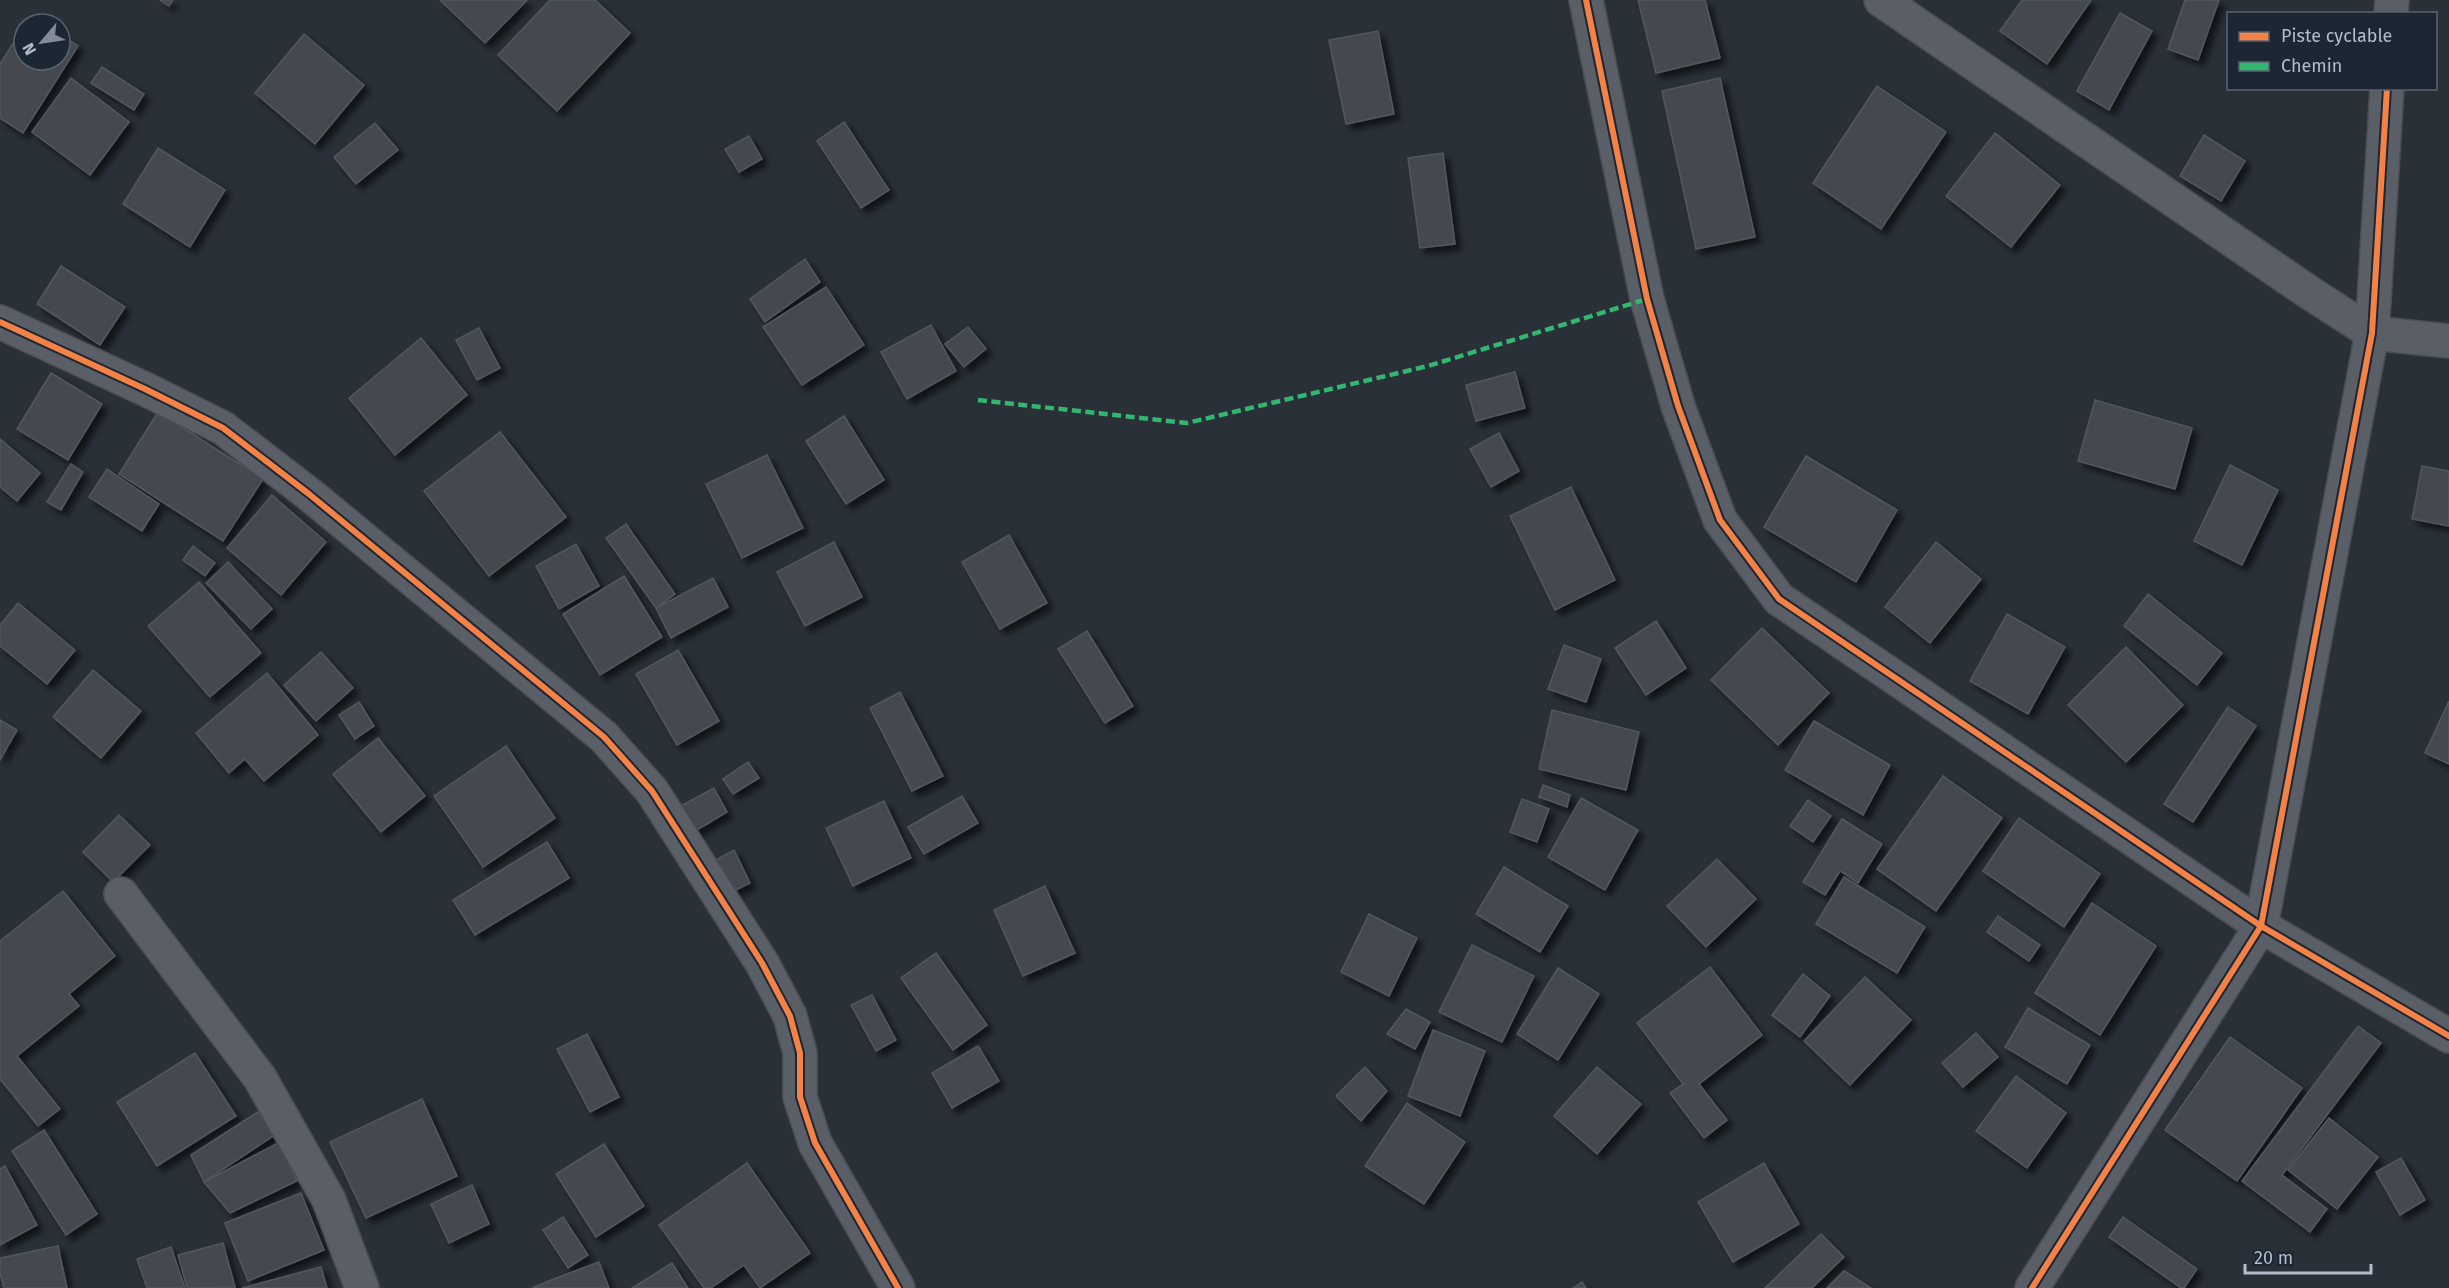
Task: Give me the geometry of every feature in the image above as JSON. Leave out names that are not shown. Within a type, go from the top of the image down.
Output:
[{"type":"street","points":[[1586,0],[1647,299],[1678,406],[1720,520],[1779,599],[2261,926],[2449,1036]]},
{"type":"street","points":[[1881,0],[2372,333],[2449,341]]},
{"type":"street","points":[[2032,1288],[2261,926],[2372,333],[2387,90]]},
{"type":"street","points":[[0,322],[223,428],[309,494],[604,737],[652,791],[762,963],[790,1016],[800,1053],[800,1097],[815,1143],[898,1288]]},
{"type":"street","points":[[121,894],[260,1078],[329,1200],[362,1288]]},
{"type":"building","points":[[160,0],[173,0],[169,6]]},
{"type":"building","points":[[440,0],[527,0],[485,43]]},
{"type":"building","points":[[550,0],[595,0],[630,33],[557,111],[498,55]]},
{"type":"building","points":[[1638,0],[1705,0],[1720,58],[1656,73]]},
{"type":"building","points":[[2022,0],[2091,0],[2047,64],[2000,31]]},
{"type":"building","points":[[2185,0],[2219,0],[2198,60],[2168,49]]},
{"type":"building","points":[[2120,13],[2152,31],[2109,110],[2077,91]]},
{"type":"building","points":[[1378,31],[1394,114],[1346,124],[1329,40]]},
{"type":"building","points":[[304,34],[364,85],[315,144],[255,93]]},
{"type":"building","points":[[72,42],[78,46],[72,55]]},
{"type":"building","points":[[12,45],[12,72],[62,72],[23,133],[0,118],[0,64]]},
{"type":"building","points":[[102,67],[144,94],[134,110],[91,83]]},
{"type":"building","points":[[71,78],[129,122],[90,175],[32,132]]},
{"type":"building","points":[[1720,78],[1755,237],[1696,249],[1662,91]]},
{"type":"building","points":[[1877,86],[1946,132],[1881,229],[1813,183]]},
{"type":"building","points":[[844,122],[889,190],[861,208],[817,141]]},
{"type":"building","points":[[375,123],[398,150],[356,184],[334,157]]},
{"type":"building","points":[[1995,133],[2060,185],[2011,247],[1946,196]]},
{"type":"building","points":[[2204,135],[2245,161],[2221,201],[2180,176]]},
{"type":"building","points":[[749,136],[762,159],[739,172],[725,149]]},
{"type":"building","points":[[158,148],[225,190],[190,247],[123,204]]},
{"type":"building","points":[[1443,153],[1455,244],[1420,248],[1408,158]]},
{"type":"building","points":[[805,259],[820,282],[765,322],[750,299]]},
{"type":"building","points":[[61,266],[125,307],[100,345],[37,304]]},
{"type":"building","points":[[826,287],[864,345],[802,385],[763,327]]},
{"type":"building","points":[[931,325],[956,371],[907,399],[881,352]]},
{"type":"building","points":[[968,327],[986,349],[964,367],[945,344]]},
{"type":"building","points":[[479,328],[500,368],[477,380],[456,340]]},
{"type":"building","points":[[421,338],[467,395],[395,455],[349,398]]},
{"type":"building","points":[[1515,372],[1525,408],[1476,421],[1466,385]]},
{"type":"building","points":[[51,373],[102,404],[68,460],[17,429]]},
{"type":"building","points":[[2095,400],[2192,428],[2175,489],[2078,461]]},
{"type":"building","points":[[158,412],[263,479],[223,541],[119,474]]},
{"type":"building","points":[[844,416],[884,480],[846,504],[806,441]]},
{"type":"building","points":[[500,432],[566,517],[489,576],[424,491]]},
{"type":"building","points":[[1499,433],[1519,471],[1491,487],[1470,449]]},
{"type":"building","points":[[0,439],[40,473],[17,501],[0,487]]},
{"type":"building","points":[[767,455],[803,528],[742,558],[706,484]]},
{"type":"building","points":[[1806,456],[1897,510],[1856,582],[1764,527]]},
{"type":"building","points":[[71,464],[83,472],[61,510],[47,502]]},
{"type":"building","points":[[2230,465],[2278,490],[2242,565],[2194,541]]},
{"type":"building","points":[[2422,466],[2449,471],[2449,526],[2412,519]]},
{"type":"building","points":[[107,469],[159,504],[142,531],[89,497]]},
{"type":"building","points":[[1571,487],[1615,580],[1555,610],[1510,516]]},
{"type":"building","points":[[272,495],[326,542],[281,595],[227,548]]},
{"type":"building","points":[[626,524],[675,594],[656,608],[606,538]]},
{"type":"building","points":[[1009,535],[1047,603],[1000,629],[962,562]]},
{"type":"building","points":[[834,542],[862,597],[805,626],[777,572]]},
{"type":"building","points":[[1936,542],[1981,579],[1930,643],[1885,607]]},
{"type":"building","points":[[576,544],[599,586],[559,609],[536,566]]},
{"type":"building","points":[[193,546],[215,563],[205,576],[183,560]]},
{"type":"building","points":[[228,562],[272,609],[251,629],[206,583]]},
{"type":"building","points":[[624,576],[662,637],[600,675],[563,614]]},
{"type":"building","points":[[713,578],[728,607],[671,638],[656,608]]},
{"type":"building","points":[[199,582],[261,653],[210,697],[148,626]]},
{"type":"building","points":[[2148,594],[2222,653],[2197,685],[2124,626]]},
{"type":"building","points":[[18,603],[75,650],[47,684],[0,646],[0,625]]},
{"type":"building","points":[[2007,614],[2065,647],[2028,714],[1970,681]]},
{"type":"building","points":[[1656,621],[1686,668],[1646,695],[1615,648]]},
{"type":"building","points":[[1762,628],[1829,693],[1778,745],[1711,680]]},
{"type":"building","points":[[1087,631],[1133,706],[1105,723],[1058,649]]},
{"type":"building","points":[[1564,645],[1601,659],[1586,702],[1548,689]]},
{"type":"building","points":[[2126,647],[2183,705],[2126,762],[2068,705]]},
{"type":"building","points":[[678,650],[719,721],[677,745],[636,674]]},
{"type":"building","points":[[321,652],[353,688],[316,721],[284,685]]},
{"type":"building","points":[[93,670],[141,711],[101,758],[53,717]]},
{"type":"building","points":[[267,673],[318,735],[264,781],[245,759],[229,773],[196,733]]},
{"type":"building","points":[[900,692],[943,776],[912,791],[870,708]]},
{"type":"building","points":[[2449,701],[2449,764],[2425,753]]},
{"type":"building","points":[[359,702],[374,726],[355,739],[339,715]]},
{"type":"building","points":[[2228,707],[2256,726],[2193,822],[2164,804]]},
{"type":"building","points":[[1552,710],[1639,732],[1626,790],[1539,769]]},
{"type":"building","points":[[0,720],[17,730],[0,760]]},
{"type":"building","points":[[1814,721],[1890,765],[1863,815],[1785,770]]},
{"type":"building","points":[[378,738],[425,796],[381,832],[333,774]]},
{"type":"building","points":[[506,746],[555,818],[483,867],[434,796]]},
{"type":"building","points":[[748,762],[759,778],[733,794],[723,779]]},
{"type":"building","points":[[1943,776],[2002,818],[1936,911],[1877,869]]},
{"type":"building","points":[[1543,785],[1570,795],[1567,807],[1539,797]]},
{"type":"building","points":[[714,788],[727,812],[692,833],[677,808]]},
{"type":"building","points":[[962,796],[978,823],[924,854],[908,827]]},
{"type":"building","points":[[1581,798],[1638,830],[1605,890],[1548,857]]},
{"type":"building","points":[[1522,799],[1549,809],[1537,842],[1510,832]]},
{"type":"building","points":[[1808,800],[1831,816],[1813,842],[1790,826]]},
{"type":"building","points":[[884,801],[911,858],[853,886],[826,828]]},
{"type":"building","points":[[119,815],[150,845],[113,882],[83,852]]},
{"type":"building","points":[[2019,818],[2100,874],[2064,927],[1983,871]]},
{"type":"building","points":[[1842,819],[1882,844],[1858,883],[1840,871],[1825,895],[1803,882]]},
{"type":"building","points":[[547,842],[569,878],[475,935],[453,900]]},
{"type":"building","points":[[734,850],[750,883],[732,892],[716,860]]},
{"type":"building","points":[[1717,859],[1756,899],[1706,947],[1667,906]]},
{"type":"building","points":[[1504,867],[1568,906],[1540,952],[1476,914]]},
{"type":"building","points":[[1844,877],[1925,927],[1897,973],[1816,924]]},
{"type":"building","points":[[1045,886],[1075,953],[1023,976],[994,910]]},
{"type":"building","points":[[63,891],[115,956],[69,994],[79,1006],[17,1056],[60,1109],[38,1126],[0,1079],[0,941]]},
{"type":"building","points":[[2092,903],[2156,946],[2100,1035],[2035,993]]},
{"type":"building","points":[[1369,914],[1417,938],[1389,996],[1341,972]]},
{"type":"building","points":[[1998,916],[2040,945],[2029,961],[1987,932]]},
{"type":"building","points":[[1472,945],[1534,976],[1502,1042],[1439,1012]]},
{"type":"building","points":[[936,953],[987,1025],[953,1050],[901,978]]},
{"type":"building","points":[[1710,967],[1762,1035],[1699,1084],[1727,1120],[1704,1138],[1670,1093],[1683,1084],[1637,1023]]},
{"type":"building","points":[[1558,968],[1599,994],[1558,1060],[1517,1034]]},
{"type":"building","points":[[1803,974],[1830,996],[1800,1037],[1772,1015]]},
{"type":"building","points":[[1865,977],[1911,1020],[1850,1085],[1804,1041]]},
{"type":"building","points":[[872,995],[896,1040],[876,1051],[851,1005]]},
{"type":"building","points":[[2028,1008],[2090,1045],[2067,1084],[2005,1047]]},
{"type":"building","points":[[1406,1009],[1430,1022],[1415,1049],[1387,1034]]},
{"type":"building","points":[[2358,1026],[2381,1043],[2282,1175],[2327,1209],[2310,1232],[2242,1181]]},
{"type":"building","points":[[1433,1030],[1485,1051],[1460,1116],[1408,1096]]},
{"type":"building","points":[[1976,1033],[1998,1057],[1963,1087],[1942,1063]]},
{"type":"building","points":[[587,1034],[619,1097],[590,1112],[557,1049]]},
{"type":"building","points":[[2230,1037],[2302,1088],[2237,1181],[2165,1130]]},
{"type":"building","points":[[978,1046],[999,1081],[952,1108],[932,1073]]},
{"type":"building","points":[[195,1053],[236,1116],[157,1166],[117,1102]]},
{"type":"building","points":[[1365,1067],[1387,1091],[1361,1121],[1336,1096]]},
{"type":"building","points":[[1597,1067],[1641,1104],[1597,1154],[1554,1116]]},
{"type":"building","points":[[2016,1076],[2066,1113],[2027,1168],[1976,1131]]},
{"type":"building","points":[[422,1099],[457,1176],[366,1218],[330,1142]]},
{"type":"building","points":[[1407,1103],[1465,1142],[1424,1204],[1365,1166]]},
{"type":"building","points":[[261,1110],[276,1134],[204,1182],[191,1155]]},
{"type":"building","points":[[2329,1118],[2378,1157],[2337,1209],[2288,1170]]},
{"type":"building","points":[[44,1130],[97,1214],[66,1235],[12,1151]]},
{"type":"building","points":[[278,1143],[297,1181],[230,1213],[204,1182]]},
{"type":"building","points":[[604,1144],[644,1206],[596,1237],[556,1174]]},
{"type":"building","points":[[2401,1158],[2425,1200],[2400,1215],[2376,1172]]},
{"type":"building","points":[[747,1163],[810,1253],[760,1288],[744,1265],[711,1288],[704,1288],[659,1225]]},
{"type":"building","points":[[1764,1163],[1799,1224],[1733,1262],[1698,1202]]},
{"type":"building","points":[[5,1166],[37,1225],[0,1245],[0,1169]]},
{"type":"building","points":[[472,1185],[489,1224],[449,1243],[431,1204]]},
{"type":"building","points":[[301,1193],[324,1250],[248,1281],[225,1223]]},
{"type":"building","points":[[563,1217],[588,1255],[568,1268],[543,1230]]},
{"type":"building","points":[[2123,1217],[2197,1269],[2184,1288],[2109,1237]]},
{"type":"building","points":[[1821,1234],[1844,1257],[1812,1288],[1765,1288]]},
{"type":"building","points":[[223,1243],[235,1287],[187,1288],[178,1255]]},
{"type":"building","points":[[58,1246],[67,1288],[4,1288],[0,1273],[0,1258]]},
{"type":"building","points":[[171,1247],[185,1288],[147,1288],[137,1259]]},
{"type":"building","points":[[599,1262],[609,1288],[532,1288],[559,1277]]},
{"type":"building","points":[[672,1263],[688,1288],[632,1288]]},
{"type":"building","points":[[321,1267],[327,1288],[242,1288]]},
{"type":"building","points":[[1844,1271],[1871,1288],[1827,1288]]},
{"type":"building","points":[[1582,1282],[1586,1288],[1573,1288]]},
{"type":"marked path","points":[[978,400],[1187,423],[1428,366],[1647,299]]},
{"type":"cycle path","points":[[1586,0],[1647,299],[1678,406],[1720,520],[1779,599],[2261,926],[2449,1036]]},
{"type":"cycle path","points":[[2032,1288],[2261,926],[2372,333],[2387,90]]},
{"type":"cycle path","points":[[0,322],[223,428],[309,494],[604,737],[652,791],[762,963],[790,1016],[800,1053],[800,1097],[815,1143],[898,1288]]}]
